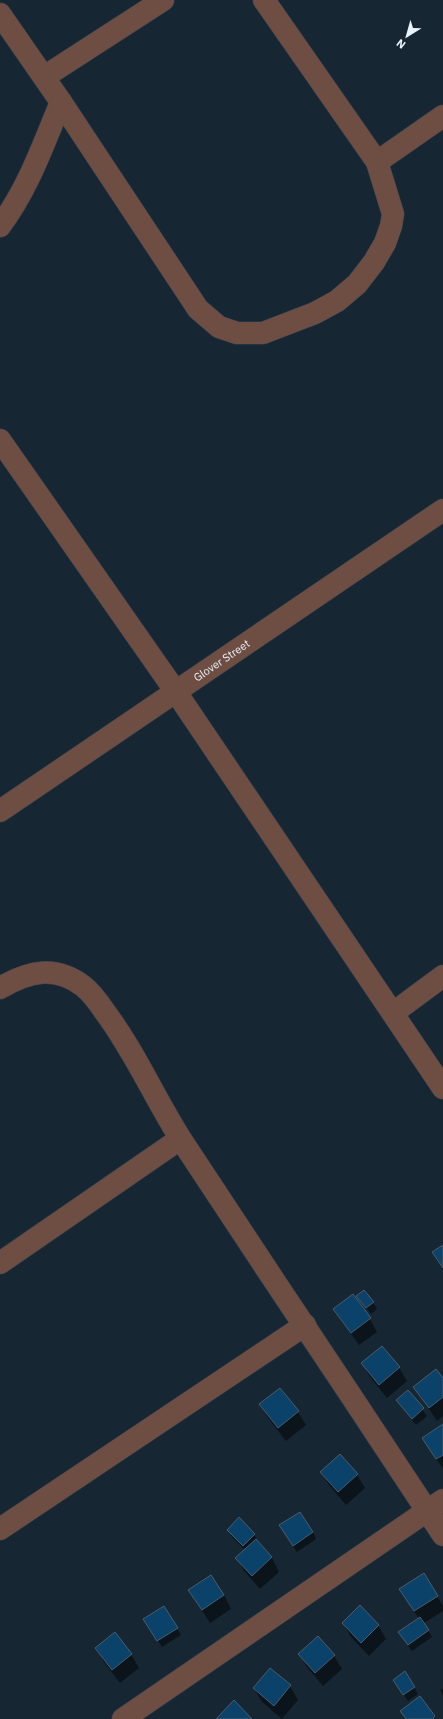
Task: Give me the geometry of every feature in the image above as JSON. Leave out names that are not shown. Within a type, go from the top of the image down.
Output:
[{"type":"street","points":[[44,77],[163,0]]},
{"type":"street","points":[[0,14],[61,102],[198,309],[219,327],[237,334],[263,333],[315,313],[337,301],[357,284],[374,262],[385,243],[391,226],[393,214],[377,162],[264,0]]},
{"type":"street","points":[[0,226],[14,207],[26,184],[61,102]]},
{"type":"street","points":[[377,162],[443,116]]},
{"type":"street","points":[[0,440],[176,692],[443,1088]]},
{"type":"street","name":"Glover Street","points":[[0,811],[443,510]]},
{"type":"street","points":[[0,988],[32,973],[49,972],[68,977],[85,987],[117,1028],[180,1139],[305,1325],[435,1505],[443,1535]]},
{"type":"street","points":[[392,1012],[443,976]]},
{"type":"street","points":[[0,1263],[180,1139]]},
{"type":"street","points":[[0,1529],[305,1325]]},
{"type":"street","points":[[123,1719],[435,1505]]},
{"type":"building","points":[[443,1245],[443,1268],[432,1252]]},
{"type":"building","points":[[364,1290],[374,1302],[366,1308],[356,1296]]},
{"type":"building","points":[[353,1294],[371,1318],[351,1333],[333,1309]]},
{"type":"building","points":[[382,1346],[400,1367],[379,1385],[361,1363]]},
{"type":"building","points":[[436,1369],[443,1378],[443,1397],[429,1408],[413,1387]]},
{"type":"building","points":[[280,1388],[299,1411],[278,1428],[259,1404]]},
{"type":"building","points":[[408,1390],[424,1408],[412,1419],[396,1400]]},
{"type":"building","points":[[443,1424],[443,1455],[436,1459],[422,1438]]},
{"type":"building","points":[[340,1454],[358,1474],[338,1492],[320,1472]]},
{"type":"building","points":[[300,1512],[313,1532],[293,1546],[279,1525]]},
{"type":"building","points":[[239,1517],[255,1534],[243,1546],[227,1530]]},
{"type":"building","points":[[256,1539],[272,1557],[252,1576],[235,1558]]},
{"type":"building","points":[[424,1573],[438,1596],[414,1611],[399,1589]]},
{"type":"building","points":[[211,1575],[224,1595],[202,1610],[188,1590]]},
{"type":"building","points":[[360,1605],[379,1625],[361,1643],[342,1623]]},
{"type":"building","points":[[164,1606],[178,1628],[157,1641],[143,1619]]},
{"type":"building","points":[[420,1617],[429,1630],[408,1645],[398,1632]]},
{"type":"building","points":[[115,1632],[132,1654],[112,1670],[95,1648]]},
{"type":"building","points":[[318,1636],[335,1655],[315,1673],[298,1654]]},
{"type":"building","points":[[270,1668],[291,1685],[274,1706],[253,1688]]},
{"type":"building","points":[[405,1671],[415,1687],[403,1695],[393,1680]]},
{"type":"building","points":[[420,1696],[435,1716],[432,1719],[406,1719],[400,1711]]},
{"type":"building","points":[[234,1700],[252,1719],[216,1719]]}]
